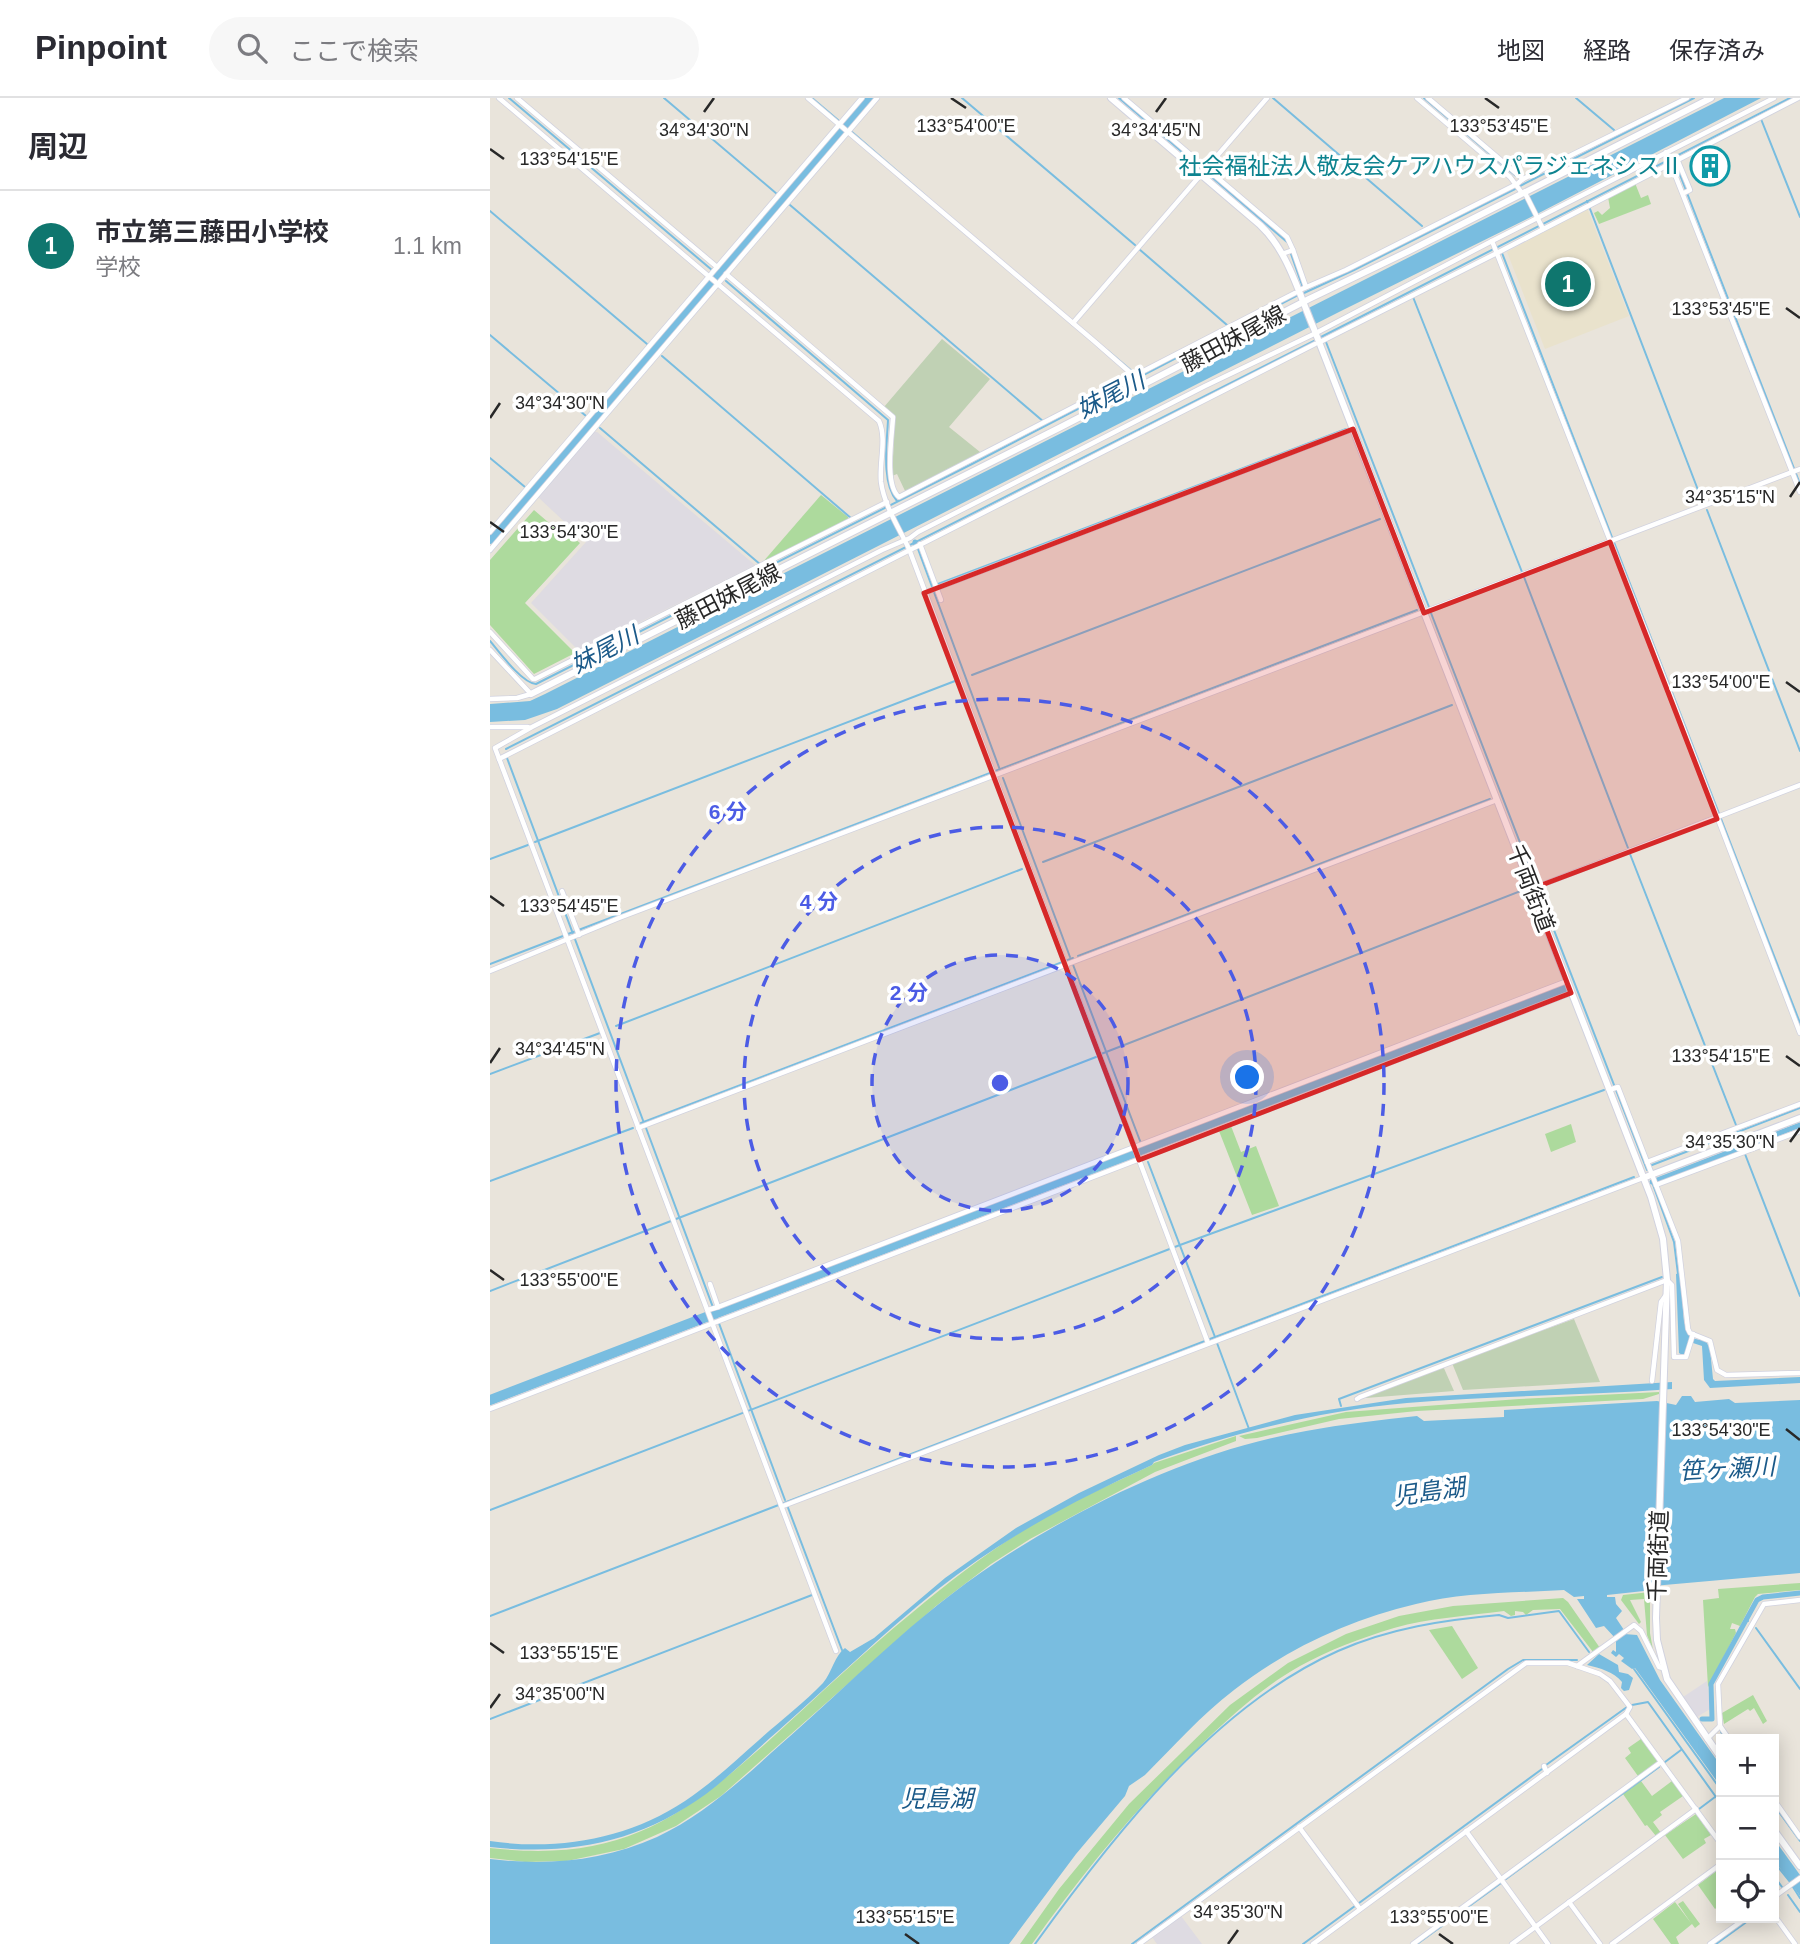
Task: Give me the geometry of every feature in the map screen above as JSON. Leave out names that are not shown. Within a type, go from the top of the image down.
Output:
[{"type":"street","points":[[499,98],[713,273]]},
{"type":"street","points":[[517,98],[713,273],[717,282],[893,417],[887,469],[882,484],[907,544],[941,600]]},
{"type":"street","points":[[808,98],[1073,323],[1137,381]]},
{"type":"street","points":[[490,532],[651,352],[726,274],[779,201],[843,128],[862,98]]},
{"type":"street","points":[[490,550],[594,426],[713,273],[843,128],[877,98]]},
{"type":"street","name":"千両街道","points":[[1111,98],[1204,172],[1289,252],[1304,304],[1428,611],[1497,800],[1535,888],[1567,981],[1613,1089],[1663,1239],[1667,1280],[1657,1640],[1663,1668],[1678,1698],[1716,1751]]},
{"type":"street","points":[[1124,98],[1204,172],[1287,237],[1289,252],[1304,288],[1521,186],[1687,98]]},
{"type":"street","points":[[1073,323],[1267,98]]},
{"type":"street","points":[[1417,98],[1521,186]]},
{"type":"street","points":[[1428,98],[1521,186],[1540,223]]},
{"type":"street","name":"藤田妹尾線","points":[[531,694],[719,592],[1137,381],[1304,304],[1521,186],[1711,98]]},
{"type":"street","points":[[713,1309],[673,1221],[642,1126],[602,1032],[498,745],[907,544],[920,544],[1208,392],[1315,331],[1497,250],[1540,223],[1589,205],[1774,98]]},
{"type":"street","points":[[1322,341],[1497,250],[1540,223],[1798,98]]},
{"type":"street","points":[[1672,159],[1795,471],[1800,492]]},
{"type":"street","points":[[1497,250],[1612,541],[1800,1033]]},
{"type":"street","points":[[726,274],[835,375],[879,421],[887,469],[892,486],[899,497],[1044,422],[1137,381],[1295,293]]},
{"type":"street","points":[[501,756],[907,544],[1208,392],[1315,344]]},
{"type":"street","points":[[587,421],[594,426]]},
{"type":"street","points":[[932,589],[1353,429]]},
{"type":"street","points":[[490,971],[578,933],[1795,471]]},
{"type":"street","points":[[490,632],[535,679],[719,592],[761,565],[852,519],[890,508]]},
{"type":"street","points":[[920,544],[932,589],[993,774],[1068,962],[1138,1146],[1139,1158],[1211,1341]]},
{"type":"street","points":[[490,650],[531,694],[517,698],[490,699]]},
{"type":"street","points":[[490,727],[532,727]]},
{"type":"street","points":[[1535,888],[1800,785]]},
{"type":"street","points":[[642,1126],[1497,800]]},
{"type":"street","points":[[562,891],[578,933]]},
{"type":"street","points":[[713,1309],[1567,981]]},
{"type":"street","points":[[490,1409],[1572,993]]},
{"type":"street","points":[[1357,1399],[1667,1280],[1672,1285],[1674,1357],[1683,1358],[1692,1339],[1686,1323],[1678,1241],[1655,1180],[1613,1089]]},
{"type":"street","points":[[1647,1162],[1800,1104]]},
{"type":"street","points":[[1655,1180],[1800,1118]]},
{"type":"street","points":[[784,1504],[1643,1178],[1655,1180],[1800,1131]]},
{"type":"street","points":[[710,1284],[716,1321],[746,1412],[784,1504],[836,1651]]},
{"type":"street","points":[[1652,1381],[1661,1301],[1667,1294]]},
{"type":"street","points":[[1692,1339],[1710,1341],[1716,1366],[1721,1374],[1800,1373]]},
{"type":"street","points":[[1726,1734],[1720,1726],[1720,1679],[1760,1608],[1768,1603],[1800,1600]]},
{"type":"street","points":[[1577,1666],[1632,1626],[1636,1626],[1659,1667],[1663,1668]]},
{"type":"street","points":[[1139,1944],[1526,1663],[1568,1663],[1604,1676],[1629,1705],[1626,1714],[1545,1769],[1466,1831],[1358,1906],[1313,1944]]},
{"type":"street","points":[[1626,1714],[1716,1837]]},
{"type":"street","points":[[1707,1739],[1720,1726]]},
{"type":"street","points":[[1413,1944],[1661,1762]]},
{"type":"street","points":[[1779,1807],[1800,1836]]},
{"type":"street","points":[[1514,1943],[1696,1809]]},
{"type":"street","points":[[1299,1827],[1358,1906]]},
{"type":"street","points":[[1466,1831],[1548,1944]]},
{"type":"street","points":[[1779,1837],[1800,1866]]},
{"type":"street","points":[[1612,1944],[1716,1868]]},
{"type":"street","points":[[1779,1894],[1800,1878]]},
{"type":"street","points":[[1570,1903],[1601,1944]]},
{"type":"street","points":[[1779,1922],[1795,1944]]},
{"type":"street","points":[[1710,1944],[1739,1923]]},
{"type":"street","points":[[1423,1937],[1428,1944]]},
{"type":"highlighted area","points":[[1353,429],[1424,613],[1610,542],[1717,819],[1531,889],[1571,993],[1139,1160],[924,593]]},
{"type":"shaded area","points":[[1587,208],[1629,316],[1545,349],[1507,252]]},
{"type":"shaded area","points":[[594,432],[755,565],[580,652],[531,603],[586,542],[538,497]]},
{"type":"shaded area","points":[[1707,1681],[1710,1709],[1697,1717],[1683,1697]]},
{"type":"shaded area","points":[[1181,1916],[1202,1944],[1157,1944],[1152,1937]]},
{"type":"green space","points":[[1635,183],[1641,198],[1648,195],[1651,204],[1599,224],[1594,213],[1598,211],[1602,215],[1610,208],[1608,197]]},
{"type":"green space","points":[[942,339],[990,379],[949,427],[980,452],[980,455],[906,493],[897,474],[892,476],[895,418],[884,407]]},
{"type":"green space","points":[[821,495],[848,517],[848,520],[762,563]]},
{"type":"green space","points":[[534,510],[555,528],[558,525],[580,543],[525,603],[575,653],[534,674],[490,625],[490,560]]},
{"type":"green space","points":[[1571,1124],[1576,1142],[1551,1152],[1545,1134]]},
{"type":"green space","points":[[1231,1126],[1241,1152],[1256,1146],[1279,1206],[1252,1215],[1219,1131]]},
{"type":"green space","points":[[1574,1319],[1600,1382],[1463,1390],[1452,1363]]},
{"type":"green space","points":[[1443,1366],[1454,1391],[1366,1398],[1365,1395]]},
{"type":"green space","points":[[1659,1392],[1643,1399],[1417,1411],[1339,1419],[1257,1438],[1245,1439],[1239,1436],[1346,1412]]},
{"type":"green space","points":[[1236,1436],[1236,1441],[1155,1472],[1030,1539],[991,1564],[936,1606],[721,1796],[676,1826],[624,1849],[567,1861],[525,1862],[490,1858],[490,1848],[536,1851],[577,1848],[613,1841],[647,1829],[678,1812],[741,1765],[927,1600],[1002,1544],[1062,1508],[1154,1463]]},
{"type":"green space","points":[[1800,1583],[1800,1590],[1758,1594],[1740,1626],[1732,1623],[1730,1629],[1735,1629],[1736,1633],[1708,1687],[1703,1600],[1719,1598],[1718,1589]]},
{"type":"green space","points":[[1650,1592],[1650,1633],[1653,1650],[1647,1635],[1644,1599],[1630,1600],[1641,1622],[1639,1624],[1621,1600],[1623,1595]]},
{"type":"green space","points":[[1563,1598],[1600,1648],[1593,1652],[1560,1609],[1533,1610],[1526,1615],[1515,1611],[1515,1615],[1511,1616],[1504,1611],[1394,1628],[1357,1640],[1311,1660],[1287,1674],[1261,1691],[1180,1765],[1113,1839],[1032,1944],[1020,1944],[1059,1889],[1129,1804],[1230,1705],[1288,1663],[1346,1634],[1399,1616],[1453,1606]]},
{"type":"green space","points":[[1452,1626],[1478,1668],[1462,1679],[1429,1630]]},
{"type":"green space","points":[[1753,1695],[1767,1721],[1763,1724],[1754,1708],[1724,1724],[1722,1713]]},
{"type":"green space","points":[[1641,1739],[1658,1762],[1638,1776],[1625,1758],[1631,1753],[1628,1748]]},
{"type":"green space","points":[[1641,1781],[1652,1796],[1672,1781],[1683,1796],[1660,1812],[1662,1815],[1653,1822],[1661,1833],[1656,1836],[1645,1826],[1623,1794]]},
{"type":"green space","points":[[1696,1814],[1711,1835],[1704,1839],[1706,1843],[1683,1859],[1665,1835]]},
{"type":"green space","points":[[1716,1871],[1715,1909],[1698,1885]]},
{"type":"green space","points":[[1683,1901],[1700,1924],[1695,1928],[1692,1924],[1676,1937],[1679,1944],[1671,1944],[1653,1919],[1675,1902],[1691,1923],[1678,1904]]},
{"type":"water","name":"妹尾川","points":[[1724,98],[1761,98],[557,709],[525,720],[490,722],[490,704],[530,701],[545,694]]},
{"type":"water","points":[[1680,1273],[1684,1322],[1690,1338],[1706,1341],[1710,1349],[1715,1381],[1800,1377],[1800,1383],[1710,1388],[1704,1380],[1702,1346],[1690,1342],[1684,1356],[1679,1353],[1676,1274]]},
{"type":"water","points":[[1672,1382],[1672,1389],[1440,1400],[1342,1411],[1246,1432],[1154,1462],[1040,1521],[962,1571],[896,1624],[724,1779],[681,1810],[656,1824],[603,1842],[548,1849],[490,1847],[490,1841],[541,1844],[591,1839],[640,1825],[663,1814],[714,1779],[808,1698],[823,1683],[845,1648],[850,1652],[874,1638],[945,1578],[1016,1528],[1079,1493],[1159,1455],[1185,1445],[1295,1415],[1406,1398]]},
{"type":"water","name":"児島湖","points":[[1682,1396],[1691,1396],[1695,1402],[1729,1399],[1735,1403],[1800,1400],[1800,1573],[1653,1586],[1653,1590],[1607,1595],[1615,1597],[1616,1604],[1622,1611],[1616,1618],[1624,1630],[1621,1631],[1624,1634],[1637,1635],[1660,1680],[1716,1759],[1716,1780],[1635,1668],[1632,1669],[1621,1661],[1624,1658],[1619,1654],[1616,1657],[1611,1653],[1613,1650],[1616,1652],[1616,1639],[1604,1626],[1596,1628],[1577,1599],[1584,1599],[1584,1596],[1574,1597],[1564,1590],[1452,1597],[1416,1604],[1343,1627],[1276,1661],[1234,1690],[1199,1720],[1145,1775],[1129,1786],[1125,1796],[1076,1854],[1009,1944],[490,1944],[490,1859],[533,1862],[575,1860],[617,1852],[674,1828],[736,1784],[911,1627],[966,1583],[1067,1519],[1144,1481],[1224,1451],[1334,1426],[1417,1416],[1424,1421],[1504,1417],[1504,1410],[1657,1401],[1676,1405]]},
{"type":"water","points":[[1599,1654],[1618,1665],[1619,1672],[1633,1678],[1629,1690],[1624,1691],[1621,1688],[1622,1682],[1611,1673],[1587,1665]]},
{"type":"water","points":[[1779,1846],[1800,1875],[1800,1896],[1779,1867]]},
{"type":"waterway","points":[[509,98],[719,276]]},
{"type":"waterway","points":[[664,98],[784,200]]},
{"type":"waterway","points":[[812,98],[838,120]]},
{"type":"waterway","points":[[490,539],[868,98]]},
{"type":"waterway","points":[[962,98],[1135,245]]},
{"type":"waterway","points":[[1119,98],[1202,169]]},
{"type":"waterway","points":[[1273,98],[1422,226]]},
{"type":"waterway","points":[[1424,98],[1516,176]]},
{"type":"waterway","points":[[1576,98],[1614,130]]},
{"type":"waterway","points":[[1520,186],[1694,98]]},
{"type":"waterway","points":[[1321,337],[1790,98]]},
{"type":"waterway","points":[[1761,119],[1800,217]]},
{"type":"waterway","points":[[852,132],[927,197]]},
{"type":"waterway","points":[[1675,162],[1800,484]]},
{"type":"waterway","points":[[1207,173],[1287,242]]},
{"type":"waterway","points":[[1304,293],[1515,189]]},
{"type":"waterway","points":[[1587,201],[1703,503]]},
{"type":"waterway","points":[[790,205],[1044,422]]},
{"type":"waterway","points":[[490,211],[647,344]]},
{"type":"waterway","points":[[1139,249],[1227,325]]},
{"type":"waterway","points":[[1502,253],[1800,1023]]},
{"type":"waterway","points":[[1291,254],[1303,288]]},
{"type":"waterway","points":[[726,281],[888,420],[887,474],[897,501]]},
{"type":"waterway","points":[[490,641],[524,679],[536,684],[972,464],[1298,295]]},
{"type":"waterway","points":[[1413,297],[1522,572]]},
{"type":"waterway","points":[[490,335],[586,416]]},
{"type":"waterway","points":[[506,749],[1314,341]]},
{"type":"waterway","points":[[1326,342],[1429,607]]},
{"type":"waterway","points":[[1107,350],[1133,372]]},
{"type":"waterway","points":[[662,356],[852,519]]},
{"type":"waterway","points":[[590,419],[594,422]]},
{"type":"waterway","points":[[600,428],[761,565]]},
{"type":"waterway","points":[[938,584],[1346,429]]},
{"type":"waterway","points":[[490,458],[525,487]]},
{"type":"waterway","points":[[1707,510],[1800,751]]},
{"type":"waterway","points":[[972,675],[1380,519]]},
{"type":"waterway","points":[[918,549],[1000,770]]},
{"type":"waterway","points":[[1524,577],[1628,848]]},
{"type":"waterway","points":[[568,934],[1417,610]]},
{"type":"waterway","points":[[1431,613],[1647,1170]]},
{"type":"waterway","points":[[535,842],[955,681]]},
{"type":"waterway","points":[[1043,862],[1452,705]]},
{"type":"waterway","points":[[507,758],[644,1123]]},
{"type":"waterway","points":[[1003,778],[1070,957]]},
{"type":"waterway","points":[[1078,956],[1490,799]]},
{"type":"waterway","points":[[490,859],[528,845]]},
{"type":"waterway","points":[[1630,854],[1736,1125]]},
{"type":"waterway","points":[[616,1026],[1022,869]]},
{"type":"waterway","points":[[1101,1054],[1526,889]]},
{"type":"waterway","points":[[490,964],[563,936]]},
{"type":"waterway","points":[[641,1123],[1073,958]]},
{"type":"waterway","points":[[1072,962],[1145,1154]]},
{"type":"waterway","points":[[490,1400],[1564,988]]},
{"type":"waterway","points":[[490,1074],[600,1033]]},
{"type":"waterway","points":[[676,1219],[1096,1057]]},
{"type":"waterway","points":[[490,1510],[1180,1245],[1604,1090]]},
{"type":"waterway","points":[[1652,1165],[1800,1108]]},
{"type":"waterway","points":[[1652,1182],[1800,1125]]},
{"type":"waterway","points":[[490,1181],[633,1128]]},
{"type":"waterway","points":[[646,1128],[785,1500]]},
{"type":"waterway","points":[[1745,1154],[1800,1296]]},
{"type":"waterway","points":[[1148,1162],[1215,1337]]},
{"type":"waterway","points":[[1210,1339],[1634,1177]]},
{"type":"waterway","points":[[1652,1182],[1674,1242],[1678,1274]]},
{"type":"waterway","points":[[490,1291],[671,1221]]},
{"type":"waterway","points":[[1341,1406],[1339,1399],[1662,1277]]},
{"type":"waterway","points":[[490,1616],[1205,1341]]},
{"type":"waterway","points":[[1217,1343],[1249,1429]]},
{"type":"waterway","points":[[787,1505],[842,1650]]},
{"type":"waterway","points":[[1702,1719],[1712,1719],[1711,1684],[1757,1600],[1800,1593]]},
{"type":"waterway","points":[[490,1719],[812,1595]]},
{"type":"waterway","points":[[1035,1944],[1132,1818],[1208,1739],[1249,1705],[1293,1675],[1338,1651],[1377,1636],[1438,1623],[1559,1611],[1589,1652]]},
{"type":"waterway","points":[[1756,1628],[1800,1689]]},
{"type":"waterway","points":[[1132,1944],[1508,1669],[1523,1660],[1577,1660]]},
{"type":"waterway","points":[[1634,1669],[1716,1783]]},
{"type":"waterway","points":[[1632,1705],[1648,1702],[1716,1797]]},
{"type":"waterway","points":[[1546,1765],[1627,1707]]},
{"type":"waterway","points":[[1665,1762],[1681,1750]]},
{"type":"waterway","points":[[1506,1879],[1659,1767]]},
{"type":"waterway","points":[[1303,1944],[1542,1769]]},
{"type":"waterway","points":[[1699,1809],[1715,1797]]},
{"type":"waterway","points":[[1779,1812],[1800,1841]]},
{"type":"waterway","points":[[1779,1868],[1790,1882]]},
{"type":"waterway","points":[[1417,1944],[1501,1883]]},
{"type":"waterway","points":[[1779,1883],[1782,1887]]},
{"type":"waterway","points":[[1793,1887],[1800,1898]]},
{"type":"waterway","points":[[1788,1895],[1800,1912]]},
{"type":"waterway","points":[[1716,1944],[1745,1923]]},
{"type":"place","name":"社会福祉法人敬友会ケアハウスパラジェネシスⅡ","points":[[1710,166]]},
{"type":"place","name":"市立第三藤田小学校","points":[[1568,284]]},
{"type":"water label","name":"笹ヶ瀬川","points":[[1727,1469]]}]
